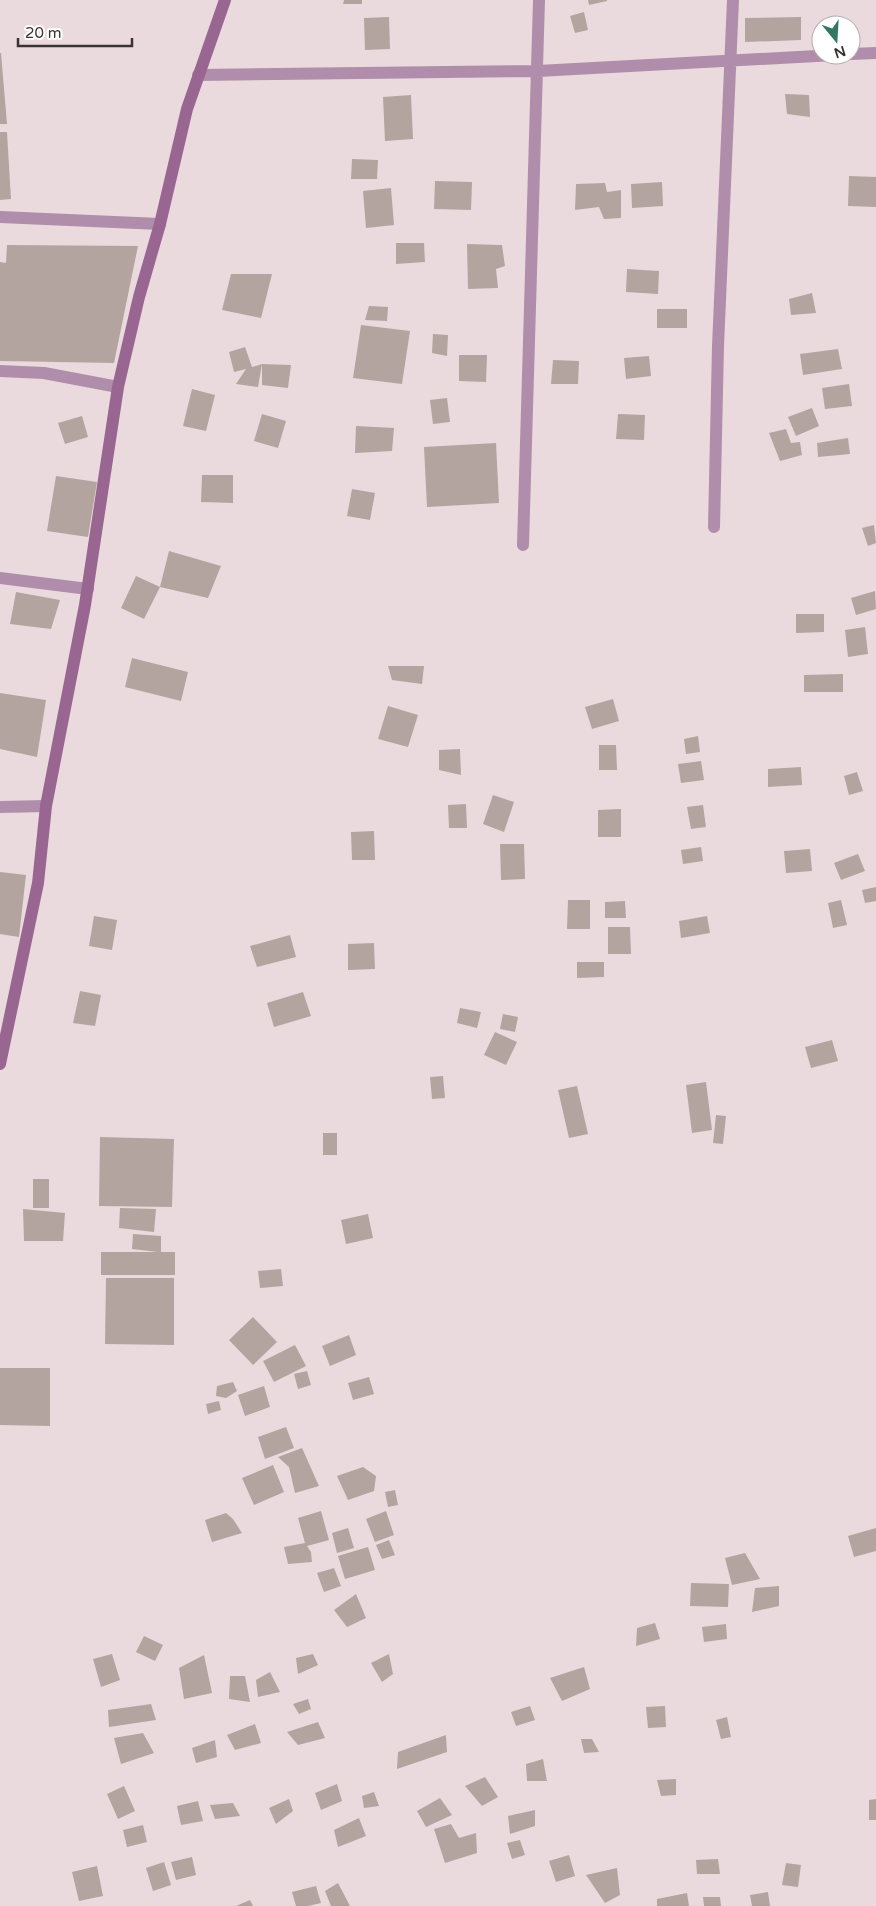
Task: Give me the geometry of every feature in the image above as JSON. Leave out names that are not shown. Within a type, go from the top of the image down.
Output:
[{"type":"street","points":[[0,1064],[2,1035],[38,883],[46,806],[88,589],[118,387],[187,110],[225,0]]},
{"type":"street","points":[[523,545],[539,0]]},
{"type":"street","points":[[714,527],[718,346],[733,0]]},
{"type":"street","points":[[861,54],[876,53]]},
{"type":"street","points":[[198,75],[538,71],[811,56]]},
{"type":"street","points":[[0,217],[160,224]]},
{"type":"street","points":[[0,371],[44,373],[118,387]]},
{"type":"street","points":[[0,578],[88,589]]},
{"type":"street","points":[[0,807],[46,806]]},
{"type":"building","points":[[344,0],[362,0],[362,4],[343,4]]},
{"type":"building","points":[[588,0],[607,0],[607,1],[589,5]]},
{"type":"building","points":[[584,12],[588,30],[575,33],[570,16]]},
{"type":"building","points":[[389,17],[390,49],[365,50],[364,18]]},
{"type":"building","points":[[801,17],[801,40],[745,42],[745,18]]},
{"type":"building","points":[[1,53],[7,124],[0,124]]},
{"type":"building","points":[[785,94],[809,95],[810,117],[787,114]]},
{"type":"building","points":[[411,95],[413,139],[385,141],[383,97]]},
{"type":"building","points":[[0,132],[7,132],[11,199],[0,200]]},
{"type":"building","points":[[352,159],[378,160],[377,179],[351,179]]},
{"type":"building","points":[[849,176],[876,177],[876,207],[848,206]]},
{"type":"building","points":[[435,181],[472,182],[471,210],[434,209]]},
{"type":"building","points":[[662,182],[663,206],[632,208],[631,184]]},
{"type":"building","points":[[605,183],[607,192],[621,190],[621,218],[604,219],[599,207],[575,210],[576,184]]},
{"type":"building","points":[[391,188],[394,225],[366,228],[363,191]]},
{"type":"building","points":[[396,243],[424,243],[425,262],[396,264]]},
{"type":"building","points":[[467,244],[502,245],[505,266],[496,269],[498,288],[468,289]]},
{"type":"building","points":[[7,245],[138,246],[114,363],[0,361],[0,262],[6,263]]},
{"type":"building","points":[[627,269],[659,271],[658,294],[626,292]]},
{"type":"building","points":[[231,274],[272,274],[261,318],[222,310]]},
{"type":"building","points":[[812,293],[816,313],[791,315],[789,299]]},
{"type":"building","points":[[369,306],[388,307],[387,321],[365,320]]},
{"type":"building","points":[[657,309],[687,309],[687,328],[657,328]]},
{"type":"building","points":[[361,325],[410,331],[402,384],[353,378]]},
{"type":"building","points":[[433,334],[448,335],[447,356],[432,353]]},
{"type":"building","points":[[245,347],[252,367],[262,364],[258,387],[236,384],[246,369],[234,372],[229,352]]},
{"type":"building","points":[[838,349],[842,369],[803,375],[800,354]]},
{"type":"building","points":[[459,355],[487,355],[486,382],[459,381]]},
{"type":"building","points":[[649,356],[651,376],[626,379],[624,358]]},
{"type":"building","points":[[553,360],[579,361],[578,384],[551,384]]},
{"type":"building","points":[[262,364],[291,365],[288,388],[262,385]]},
{"type":"building","points":[[849,384],[852,406],[825,409],[822,388]]},
{"type":"building","points":[[192,389],[215,395],[206,431],[183,426]]},
{"type":"building","points":[[447,398],[450,422],[433,424],[430,400]]},
{"type":"building","points":[[812,408],[819,426],[796,436],[788,417]]},
{"type":"building","points":[[262,414],[286,421],[278,448],[254,441]]},
{"type":"building","points":[[618,414],[645,415],[644,440],[616,439]]},
{"type":"building","points":[[82,416],[88,437],[65,444],[58,423]]},
{"type":"building","points":[[356,426],[394,428],[392,451],[355,453]]},
{"type":"building","points":[[786,429],[791,443],[800,442],[802,455],[780,461],[769,433]]},
{"type":"building","points":[[848,438],[850,454],[818,457],[817,443]]},
{"type":"building","points":[[496,443],[499,503],[427,507],[424,447]]},
{"type":"building","points":[[202,475],[233,475],[233,503],[201,502]]},
{"type":"building","points":[[56,476],[97,482],[88,537],[47,531]]},
{"type":"building","points":[[352,489],[375,493],[370,520],[347,516]]},
{"type":"building","points":[[874,525],[876,543],[868,546],[862,528]]},
{"type":"building","points":[[169,551],[221,566],[208,598],[160,587]]},
{"type":"building","points":[[136,576],[160,587],[144,619],[121,608]]},
{"type":"building","points":[[875,591],[876,609],[856,615],[851,598]]},
{"type":"building","points":[[16,592],[60,600],[51,629],[10,624]]},
{"type":"building","points":[[796,614],[824,614],[824,632],[796,633]]},
{"type":"building","points":[[865,627],[868,654],[848,657],[845,630]]},
{"type":"building","points":[[132,658],[188,672],[181,701],[125,687]]},
{"type":"building","points":[[388,666],[424,666],[422,684],[392,680]]},
{"type":"building","points":[[843,674],[843,692],[804,692],[804,675]]},
{"type":"building","points":[[0,693],[46,700],[37,757],[0,749]]},
{"type":"building","points":[[613,699],[619,721],[592,729],[585,707]]},
{"type":"building","points":[[388,706],[418,715],[408,747],[378,739]]},
{"type":"building","points":[[698,736],[700,752],[686,754],[684,739]]},
{"type":"building","points":[[599,745],[616,745],[617,770],[599,770]]},
{"type":"building","points":[[460,749],[461,775],[439,770],[439,750]]},
{"type":"building","points":[[701,761],[704,780],[681,783],[678,764]]},
{"type":"building","points":[[801,767],[802,785],[768,787],[768,769]]},
{"type":"building","points":[[857,772],[863,791],[849,795],[844,776]]},
{"type":"building","points":[[493,795],[514,802],[504,832],[483,824]]},
{"type":"building","points":[[466,804],[467,828],[449,828],[448,805]]},
{"type":"building","points":[[703,805],[706,827],[691,829],[687,807]]},
{"type":"building","points":[[621,809],[621,837],[598,837],[598,810]]},
{"type":"building","points":[[374,831],[375,860],[352,860],[351,832]]},
{"type":"building","points":[[500,844],[524,844],[525,879],[501,880]]},
{"type":"building","points":[[701,847],[703,861],[683,864],[681,850]]},
{"type":"building","points":[[810,849],[812,871],[786,873],[784,851]]},
{"type":"building","points":[[858,854],[865,871],[841,880],[834,863]]},
{"type":"building","points":[[0,872],[26,875],[19,937],[0,934]]},
{"type":"building","points":[[876,887],[876,901],[865,903],[862,890]]},
{"type":"building","points":[[568,900],[590,900],[590,929],[567,929]]},
{"type":"building","points":[[841,900],[847,925],[833,928],[828,903]]},
{"type":"building","points":[[625,901],[626,918],[605,918],[605,902]]},
{"type":"building","points":[[94,916],[117,920],[112,950],[89,946]]},
{"type":"building","points":[[707,916],[710,933],[681,938],[679,921]]},
{"type":"building","points":[[608,927],[630,927],[631,954],[608,954]]},
{"type":"building","points":[[290,935],[296,957],[257,967],[250,946]]},
{"type":"building","points":[[374,943],[375,969],[348,970],[348,944]]},
{"type":"building","points":[[577,962],[604,962],[604,977],[577,978]]},
{"type":"building","points":[[80,991],[101,995],[95,1026],[73,1023]]},
{"type":"building","points":[[303,992],[311,1016],[274,1027],[267,1003]]},
{"type":"building","points":[[460,1008],[481,1012],[477,1028],[457,1023]]},
{"type":"building","points":[[503,1014],[518,1017],[515,1032],[500,1029]]},
{"type":"building","points":[[495,1032],[517,1042],[506,1065],[484,1055]]},
{"type":"building","points":[[832,1040],[838,1061],[811,1068],[805,1047]]},
{"type":"building","points":[[443,1076],[445,1098],[432,1099],[430,1077]]},
{"type":"building","points":[[706,1082],[712,1130],[692,1133],[686,1085]]},
{"type":"building","points":[[577,1086],[588,1134],[569,1138],[558,1090]]},
{"type":"building","points":[[716,1115],[726,1116],[723,1144],[713,1143]]},
{"type":"building","points":[[323,1133],[337,1133],[337,1155],[323,1155]]},
{"type":"building","points":[[100,1137],[174,1139],[172,1207],[99,1206]]},
{"type":"building","points":[[33,1179],[49,1179],[49,1208],[33,1208]]},
{"type":"building","points":[[120,1208],[156,1209],[154,1232],[119,1228]]},
{"type":"building","points":[[23,1209],[65,1213],[63,1241],[24,1241]]},
{"type":"building","points":[[368,1214],[373,1238],[346,1244],[341,1220]]},
{"type":"building","points":[[133,1234],[161,1236],[161,1252],[175,1252],[175,1275],[101,1275],[101,1252],[158,1252],[132,1249]]},
{"type":"building","points":[[281,1269],[283,1286],[260,1288],[258,1271]]},
{"type":"building","points":[[106,1278],[174,1278],[174,1345],[105,1344]]},
{"type":"building","points":[[253,1317],[277,1342],[253,1365],[229,1340]]},
{"type":"building","points":[[349,1335],[356,1355],[330,1366],[322,1346]]},
{"type":"building","points":[[295,1345],[306,1366],[274,1382],[263,1361]]},
{"type":"building","points":[[0,1368],[50,1368],[50,1426],[0,1425]]},
{"type":"building","points":[[307,1371],[311,1385],[298,1389],[294,1374]]},
{"type":"building","points":[[369,1377],[374,1394],[353,1400],[348,1383]]},
{"type":"building","points":[[233,1382],[237,1391],[226,1398],[216,1396],[217,1386]]},
{"type":"building","points":[[264,1386],[270,1407],[245,1416],[238,1395]]},
{"type":"building","points":[[219,1401],[221,1410],[208,1414],[206,1404]]},
{"type":"building","points":[[286,1427],[294,1448],[265,1459],[258,1437]]},
{"type":"building","points":[[302,1448],[319,1486],[295,1493],[289,1467],[278,1457]]},
{"type":"building","points":[[273,1465],[284,1492],[254,1505],[242,1478]]},
{"type":"building","points":[[363,1467],[376,1476],[374,1491],[348,1500],[337,1476]]},
{"type":"building","points":[[395,1490],[398,1505],[388,1507],[385,1492]]},
{"type":"building","points":[[321,1511],[329,1540],[307,1546],[311,1552],[312,1562],[288,1564],[284,1547],[305,1543],[298,1518]]},
{"type":"building","points":[[386,1511],[394,1535],[375,1542],[366,1519]]},
{"type":"building","points":[[226,1513],[233,1519],[242,1533],[212,1542],[205,1520]]},
{"type":"building","points":[[348,1528],[354,1548],[337,1553],[332,1533]]},
{"type":"building","points":[[876,1528],[876,1551],[854,1557],[848,1536]]},
{"type":"building","points":[[389,1540],[395,1555],[382,1559],[376,1545]]},
{"type":"building","points":[[368,1547],[375,1570],[345,1579],[338,1556]]},
{"type":"building","points":[[745,1553],[760,1579],[732,1585],[725,1558]]},
{"type":"building","points":[[334,1568],[341,1586],[324,1592],[317,1573]]},
{"type":"building","points":[[691,1583],[729,1584],[728,1607],[690,1606]]},
{"type":"building","points":[[779,1586],[779,1606],[752,1612],[755,1588]]},
{"type":"building","points":[[356,1594],[366,1618],[347,1627],[334,1610]]},
{"type":"building","points":[[655,1623],[660,1639],[636,1646],[637,1628]]},
{"type":"building","points":[[726,1624],[727,1639],[704,1642],[702,1627]]},
{"type":"building","points":[[144,1636],[163,1645],[155,1661],[136,1652]]},
{"type":"building","points":[[112,1654],[120,1680],[101,1687],[93,1659]]},
{"type":"building","points":[[313,1654],[318,1665],[298,1674],[296,1658]]},
{"type":"building","points":[[389,1654],[393,1674],[382,1682],[371,1663]]},
{"type":"building","points":[[204,1655],[212,1693],[184,1699],[179,1668]]},
{"type":"building","points":[[584,1667],[590,1689],[562,1701],[550,1678]]},
{"type":"building","points":[[270,1672],[280,1692],[258,1697],[256,1680]]},
{"type":"building","points":[[230,1676],[245,1676],[250,1702],[229,1699]]},
{"type":"building","points":[[308,1699],[311,1709],[299,1714],[293,1704]]},
{"type":"building","points":[[151,1704],[156,1720],[109,1727],[108,1710]]},
{"type":"building","points":[[530,1706],[535,1720],[516,1726],[511,1712]]},
{"type":"building","points":[[665,1706],[666,1727],[648,1728],[646,1707]]},
{"type":"building","points":[[727,1717],[731,1737],[721,1739],[716,1720]]},
{"type":"building","points":[[318,1722],[325,1738],[298,1745],[287,1732]]},
{"type":"building","points":[[255,1724],[261,1743],[235,1750],[227,1735]]},
{"type":"building","points":[[143,1733],[154,1753],[121,1764],[114,1738]]},
{"type":"building","points":[[446,1735],[447,1752],[397,1769],[398,1752]]},
{"type":"building","points":[[581,1739],[592,1739],[599,1752],[584,1753]]},
{"type":"building","points":[[215,1740],[217,1757],[196,1763],[192,1748]]},
{"type":"building","points":[[543,1759],[547,1781],[527,1781],[526,1764]]},
{"type":"building","points":[[485,1777],[498,1797],[482,1806],[465,1786]]},
{"type":"building","points":[[676,1779],[676,1795],[661,1796],[657,1780]]},
{"type":"building","points":[[337,1784],[342,1801],[321,1810],[315,1793]]},
{"type":"building","points":[[124,1786],[135,1811],[118,1819],[107,1794]]},
{"type":"building","points":[[374,1792],[379,1806],[364,1808],[362,1796]]},
{"type":"building","points":[[440,1798],[452,1815],[426,1827],[417,1811]]},
{"type":"building","points":[[289,1799],[293,1811],[276,1824],[269,1808]]},
{"type":"building","points":[[876,1799],[876,1820],[869,1820],[869,1800]]},
{"type":"building","points":[[198,1801],[203,1821],[181,1825],[177,1806]]},
{"type":"building","points":[[233,1803],[240,1816],[215,1819],[210,1805]]},
{"type":"building","points":[[535,1810],[535,1826],[510,1834],[508,1816]]},
{"type":"building","points":[[359,1818],[366,1836],[338,1847],[334,1830]]},
{"type":"building","points":[[451,1824],[459,1838],[476,1833],[477,1853],[445,1863],[434,1829]]},
{"type":"building","points":[[143,1825],[147,1842],[127,1847],[123,1830]]},
{"type":"building","points":[[520,1840],[525,1855],[512,1859],[507,1843]]},
{"type":"building","points":[[569,1855],[575,1876],[556,1882],[549,1861]]},
{"type":"building","points":[[192,1857],[196,1875],[176,1880],[171,1862]]},
{"type":"building","points":[[718,1859],[720,1874],[697,1874],[696,1860]]},
{"type":"building","points":[[164,1862],[171,1885],[153,1891],[146,1868]]},
{"type":"building","points":[[786,1863],[801,1865],[798,1887],[782,1885]]},
{"type":"building","points":[[97,1866],[103,1896],[79,1901],[72,1872]]},
{"type":"building","points":[[617,1868],[620,1895],[605,1903],[586,1875]]},
{"type":"building","points":[[338,1883],[350,1906],[331,1906],[325,1891]]},
{"type":"building","points":[[316,1886],[321,1903],[296,1906],[292,1892]]},
{"type":"building","points":[[768,1892],[770,1906],[752,1906],[750,1895]]},
{"type":"building","points":[[687,1893],[689,1906],[657,1906],[657,1899]]},
{"type":"building","points":[[703,1897],[720,1897],[721,1906],[704,1906]]},
{"type":"building","points":[[250,1900],[253,1906],[236,1906]]}]
